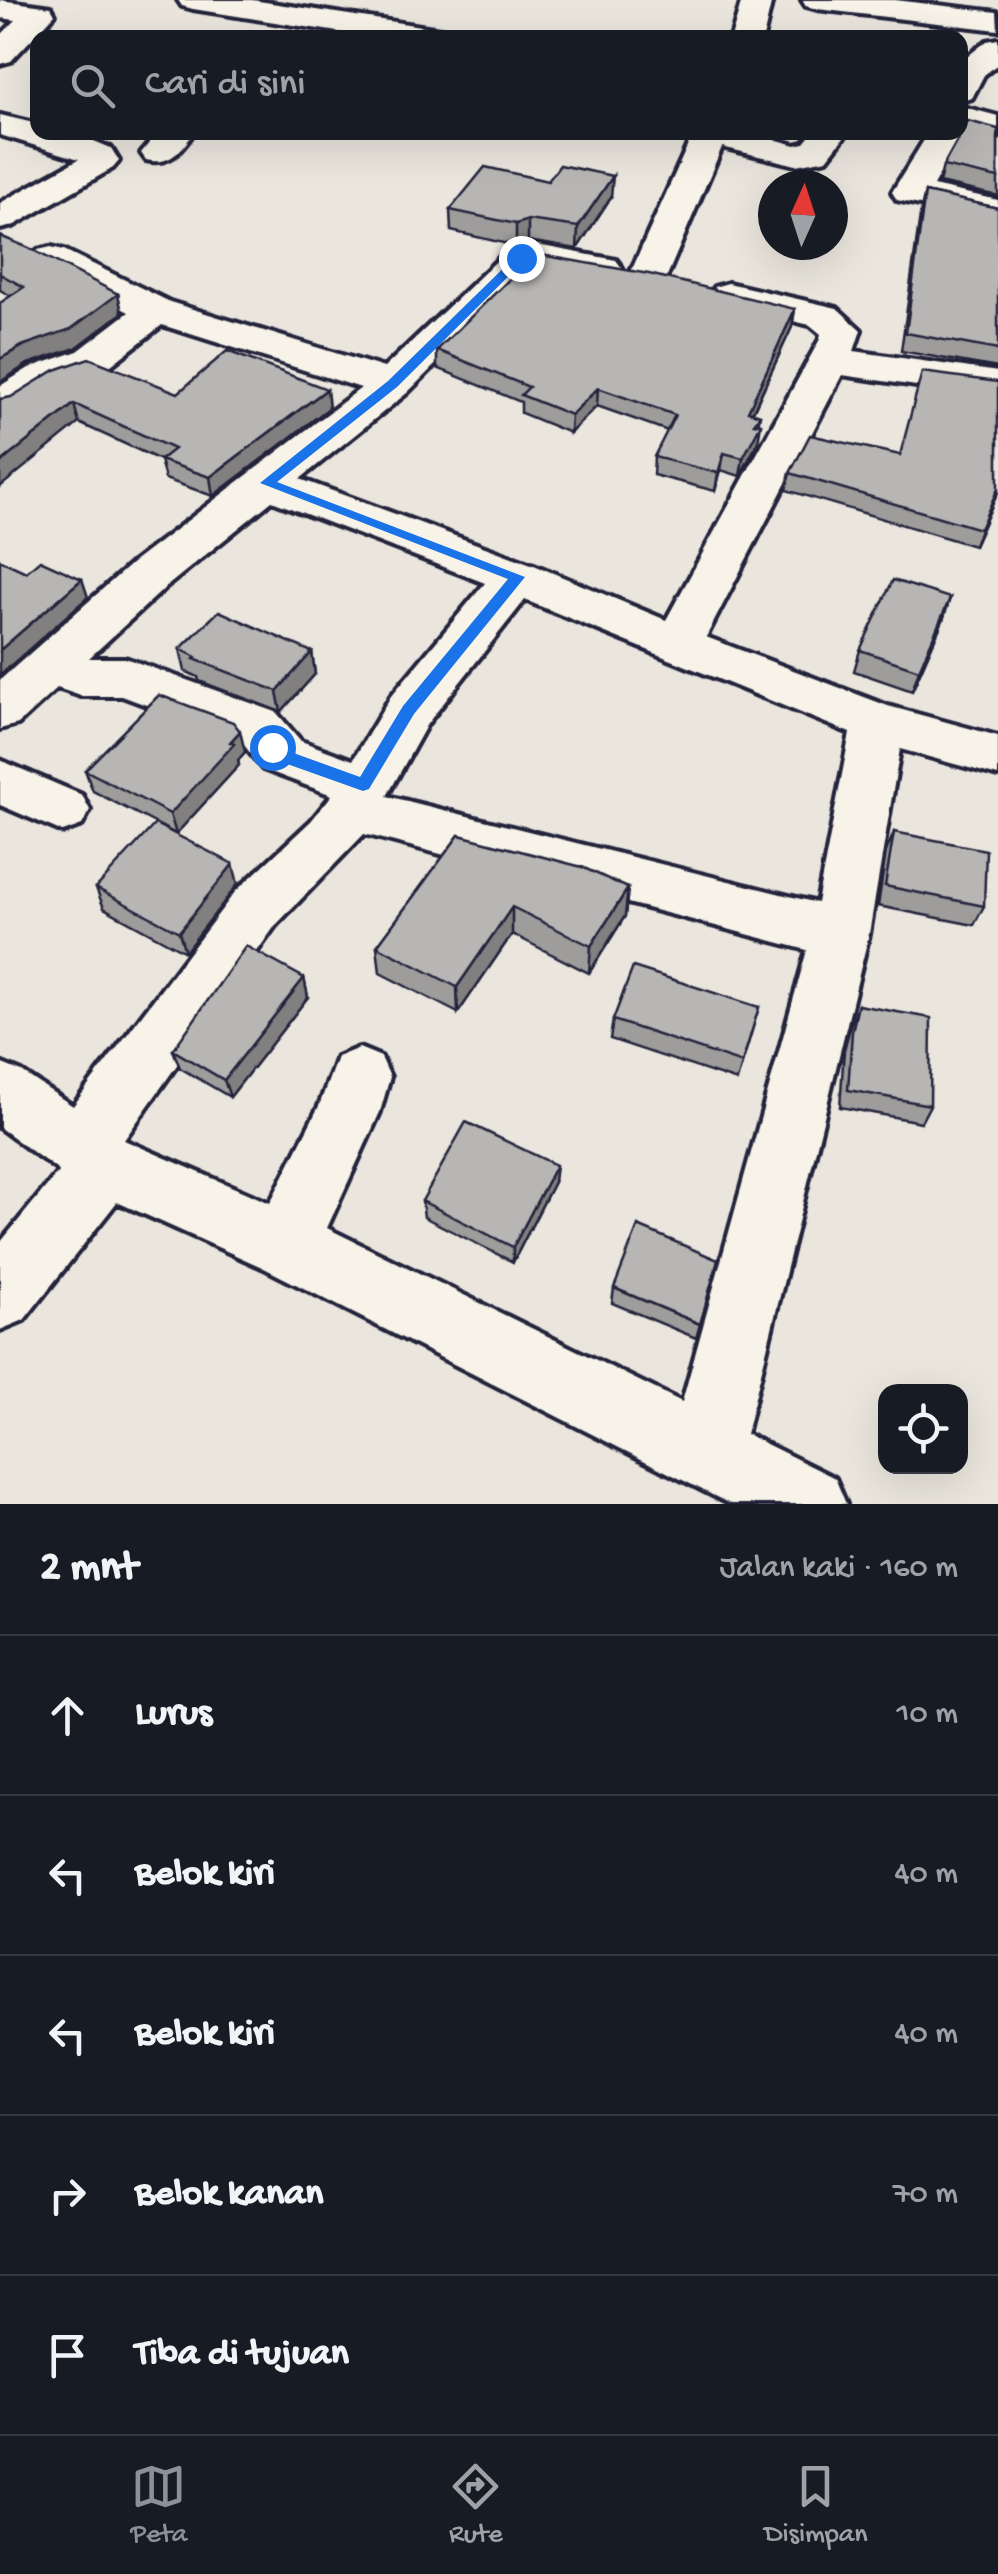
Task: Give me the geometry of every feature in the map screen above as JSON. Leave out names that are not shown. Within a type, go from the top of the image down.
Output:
[{"type":"street","points":[[194,0],[388,30]]},
{"type":"street","points":[[750,30],[757,0]]},
{"type":"street","points":[[817,0],[998,19],[998,34]]},
{"type":"street","points":[[0,9],[33,30]]},
{"type":"street","points":[[968,73],[998,48]]},
{"type":"street","points":[[968,118],[998,126]]},
{"type":"street","points":[[0,125],[30,132]]},
{"type":"street","points":[[14,160],[51,140]]},
{"type":"street","points":[[0,218],[101,160],[99,155],[60,140]]},
{"type":"street","points":[[648,276],[705,140]]},
{"type":"street","points":[[736,140],[796,155],[815,152],[825,140]]},
{"type":"street","points":[[942,140],[924,176],[910,192],[998,211]]},
{"type":"street","points":[[0,710],[149,574],[392,384],[521,258],[537,256],[648,276],[822,316],[841,330],[840,339],[676,645]]},
{"type":"street","points":[[51,258],[156,310],[392,384]]},
{"type":"street","points":[[0,404],[44,377],[92,360],[156,310]]},
{"type":"street","points":[[827,360],[998,385]]},
{"type":"street","points":[[267,483],[518,577],[676,645],[878,723],[998,756]]},
{"type":"street","points":[[0,1296],[254,909],[330,837],[409,710],[518,577]]},
{"type":"street","points":[[49,663],[81,677],[125,677],[258,726],[282,755],[358,797],[840,934]]},
{"type":"street","points":[[704,1454],[840,934],[878,723]]},
{"type":"street","points":[[0,781],[63,810]]},
{"type":"street","points":[[286,1242],[348,1112],[359,1077]]},
{"type":"street","points":[[0,1092],[93,1157],[286,1242],[809,1504]]},
{"type":"building","points":[[968,121],[998,129],[998,178],[943,166],[957,140],[968,140]]},
{"type":"building","points":[[560,165],[613,176],[578,227],[528,220],[516,224],[450,210],[485,167],[548,181]]},
{"type":"building","points":[[925,192],[998,208],[998,350],[906,333]]},
{"type":"building","points":[[0,236],[118,294],[71,329],[22,346],[0,359],[0,303],[24,287],[0,274]]},
{"type":"building","points":[[535,254],[649,274],[795,309],[748,411],[760,415],[754,423],[761,424],[743,458],[724,453],[718,473],[654,457],[675,415],[598,388],[571,415],[521,395],[529,387],[437,350]]},
{"type":"building","points":[[227,351],[327,389],[210,477],[160,460],[174,449],[74,404],[0,463],[0,399],[11,397],[55,370],[89,358],[178,393]]},
{"type":"building","points":[[922,372],[998,382],[998,488],[980,529],[790,473],[810,435],[900,455]]},
{"type":"building","points":[[0,560],[26,572],[40,560],[82,579],[0,650]]},
{"type":"building","points":[[893,580],[950,598],[919,670],[860,650]]},
{"type":"building","points":[[219,611],[312,652],[277,691],[194,659],[180,649]]},
{"type":"building","points":[[159,695],[233,722],[240,731],[230,742],[234,744],[170,814],[85,770]]},
{"type":"building","points":[[155,824],[233,864],[179,932],[96,888]]},
{"type":"building","points":[[894,832],[986,850],[984,906],[885,886]]},
{"type":"building","points":[[459,835],[582,867],[628,888],[591,946],[512,907],[457,987],[377,946]]},
{"type":"building","points":[[246,946],[304,978],[224,1080],[173,1050]]},
{"type":"building","points":[[633,967],[759,1007],[742,1063],[613,1020]]},
{"type":"building","points":[[858,1005],[931,1018],[930,1105],[848,1090]]},
{"type":"building","points":[[466,1122],[556,1165],[513,1247],[422,1201]]},
{"type":"building","points":[[638,1226],[718,1260],[700,1324],[614,1288]]},
{"type":"route","points":[[272,747],[282,755],[363,785],[409,710],[518,577],[267,483],[392,384],[521,258]]}]
